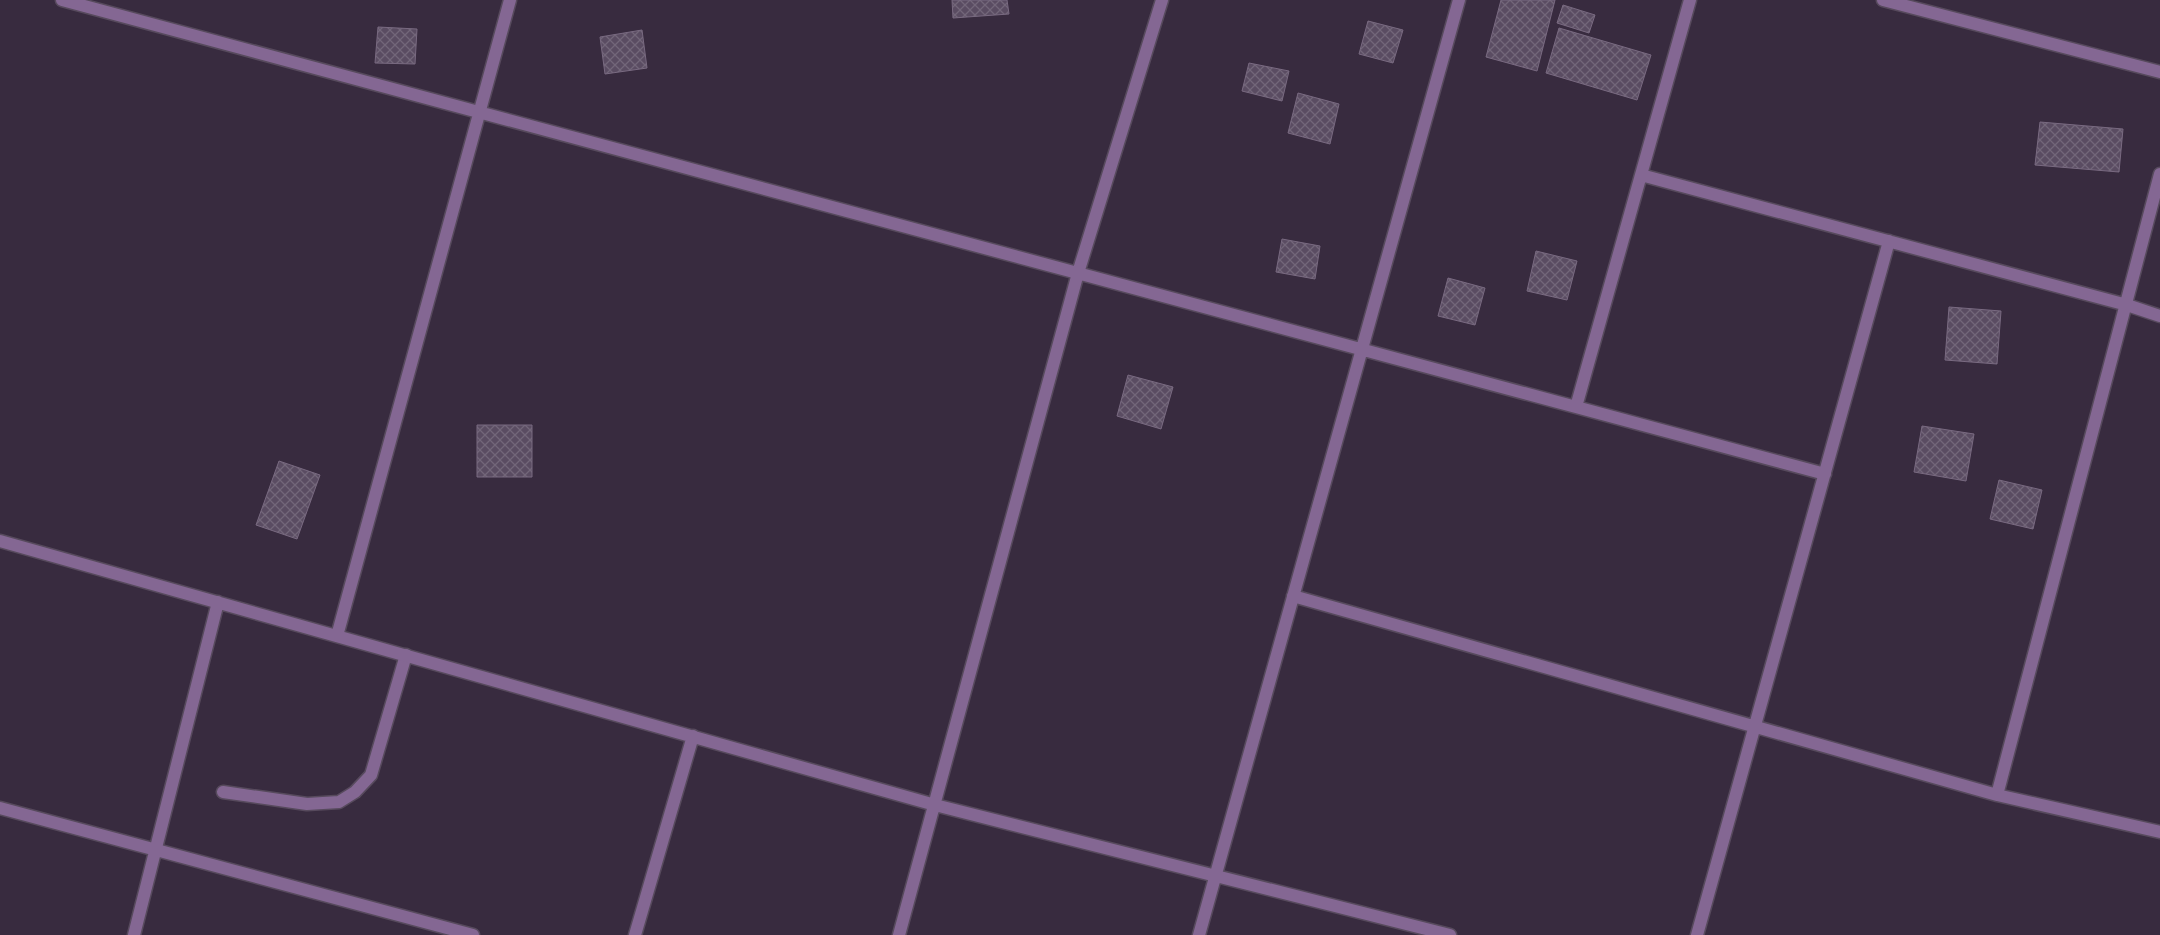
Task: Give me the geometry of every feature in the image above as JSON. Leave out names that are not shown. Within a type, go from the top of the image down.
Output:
[{"type":"street","points":[[62,0],[1825,474]]},
{"type":"street","points":[[337,636],[510,0]]},
{"type":"street","points":[[899,935],[1078,273],[1162,0]]},
{"type":"street","points":[[1198,935],[1459,0]]},
{"type":"street","points":[[1576,407],[1690,0]]},
{"type":"street","points":[[1883,0],[2160,72]]},
{"type":"street","points":[[1997,795],[2160,174]]},
{"type":"street","points":[[1641,175],[2127,305],[2160,316]]},
{"type":"street","points":[[1697,935],[1890,241]]},
{"type":"street","points":[[0,541],[934,804],[1450,935]]},
{"type":"street","points":[[1293,596],[1997,795],[2160,832]]},
{"type":"street","points":[[134,935],[218,602]]},
{"type":"street","points":[[222,792],[308,804],[339,802],[355,792],[371,775],[406,655]]},
{"type":"street","points":[[635,935],[693,736]]},
{"type":"street","points":[[0,808],[473,935]]},
{"type":"building","points":[[952,0],[1007,0],[1009,14],[953,18]]},
{"type":"building","points":[[1501,0],[1555,0],[1537,71],[1486,57]]},
{"type":"building","points":[[1563,5],[1595,15],[1589,33],[1557,23]]},
{"type":"building","points":[[1368,21],[1403,30],[1393,63],[1359,54]]},
{"type":"building","points":[[378,27],[417,29],[415,64],[375,63]]},
{"type":"building","points":[[1559,28],[1651,55],[1637,100],[1546,73]]},
{"type":"building","points":[[642,30],[647,68],[605,74],[600,37]]},
{"type":"building","points":[[1249,63],[1289,71],[1282,101],[1242,91]]},
{"type":"building","points":[[1298,93],[1339,104],[1330,144],[1288,133]]},
{"type":"building","points":[[2040,122],[2123,129],[2119,172],[2035,165]]},
{"type":"building","points":[[1282,239],[1320,246],[1315,279],[1276,272]]},
{"type":"building","points":[[1536,251],[1577,261],[1567,300],[1527,291]]},
{"type":"building","points":[[1448,278],[1485,288],[1475,325],[1438,316]]},
{"type":"building","points":[[1949,307],[2001,311],[1997,364],[1945,360]]},
{"type":"building","points":[[1128,375],[1173,387],[1161,429],[1117,416]]},
{"type":"building","points":[[477,425],[532,425],[532,477],[477,477]]},
{"type":"building","points":[[1922,426],[1974,434],[1966,481],[1914,472]]},
{"type":"building","points":[[279,461],[320,475],[297,539],[256,525]]},
{"type":"building","points":[[1999,480],[2042,490],[2033,529],[1990,519]]}]
